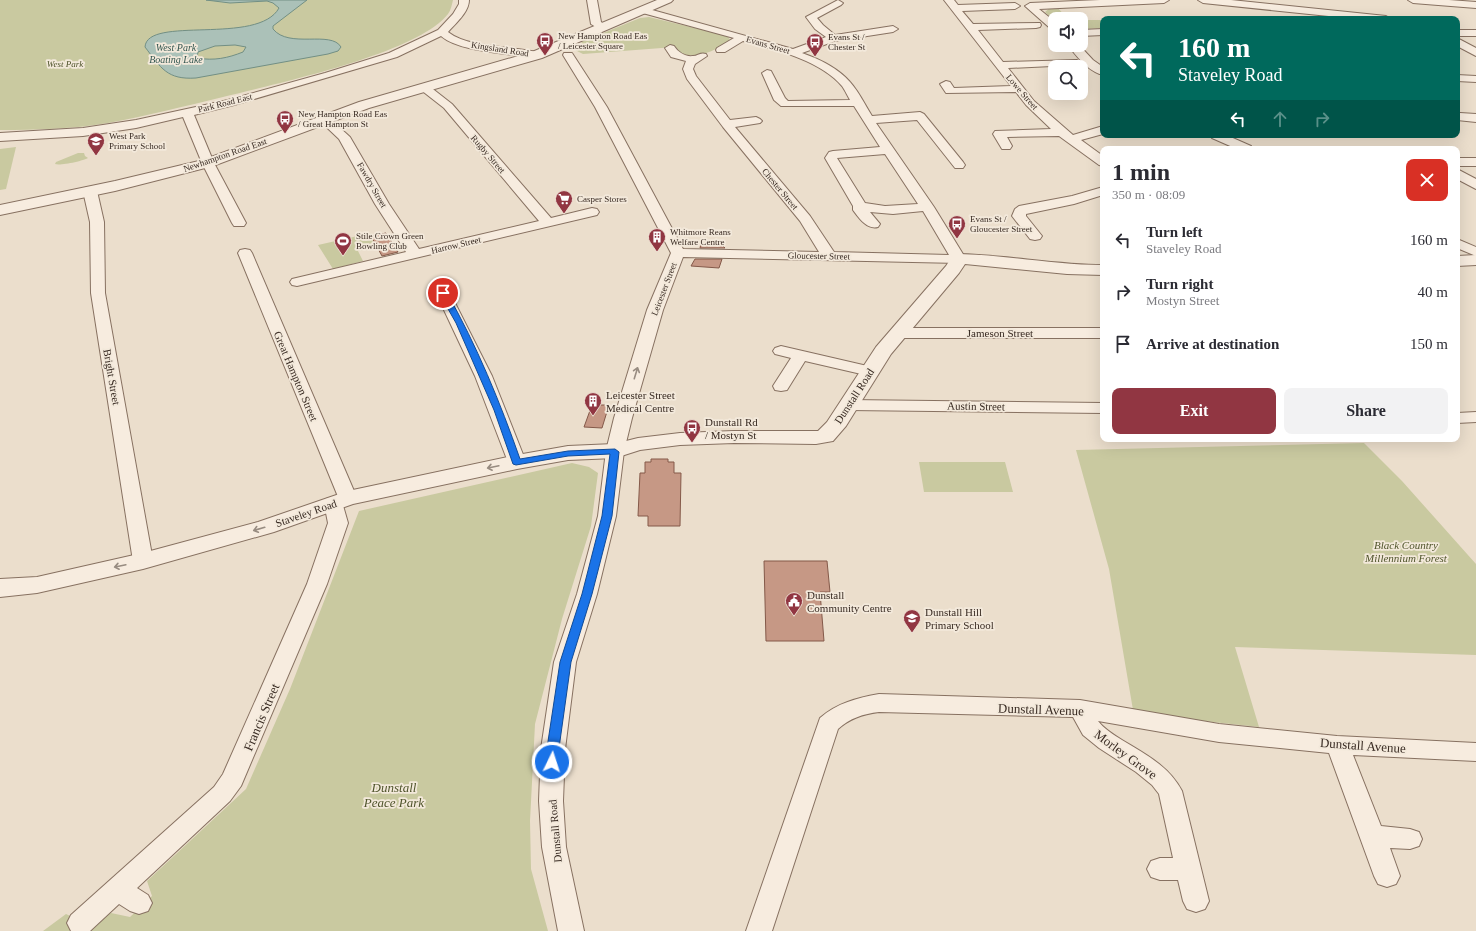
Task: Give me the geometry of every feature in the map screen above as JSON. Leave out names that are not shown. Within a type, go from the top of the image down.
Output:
[{"type":"street","name":"Park Road East","points":[[0,137],[83,132],[136,124],[188,113],[291,86],[372,62],[411,48],[442,32],[457,16],[464,4],[464,0]]},
{"type":"street","points":[[592,0],[596,24],[603,27]]},
{"type":"street","name":"Newhampton Road East","points":[[0,210],[90,191],[208,163],[364,105],[537,55],[667,0]]},
{"type":"street","name":"Lowe Street","points":[[952,4],[1022,4],[1164,0]]},
{"type":"street","points":[[1203,0],[1240,2],[1271,7],[1357,16]]},
{"type":"street","points":[[1413,0],[1476,5]]},
{"type":"street","points":[[833,38],[819,27],[811,17],[838,3]]},
{"type":"street","name":"Lowe Street","points":[[952,4],[1030,103],[1066,135],[1100,160]]},
{"type":"street","points":[[1022,4],[1048,22]]},
{"type":"street","points":[[1271,7],[1276,16]]},
{"type":"street","name":"Evans Street","points":[[642,10],[794,52],[832,72],[846,84],[887,150],[927,207],[959,259]]},
{"type":"street","points":[[970,27],[1036,25]]},
{"type":"street","points":[[794,52],[833,38],[893,28]]},
{"type":"street","name":"Kingsland Road","points":[[442,32],[445,36],[473,46],[523,51],[537,55]]},
{"type":"street","points":[[1088,33],[1100,32]]},
{"type":"street","points":[[1460,34],[1476,33]]},
{"type":"street","points":[[721,50],[736,42],[741,37]]},
{"type":"street","points":[[1460,43],[1476,53]]},
{"type":"street","name":"Chester Street","points":[[670,48],[675,55],[698,58],[690,63],[688,69],[692,77],[727,124],[805,219],[829,256]]},
{"type":"street","points":[[1080,52],[1089,62],[1100,70]]},
{"type":"street","name":"Leicester Street","points":[[568,55],[602,107],[678,253],[656,310],[623,418],[615,452]]},
{"type":"street","points":[[1000,65],[1048,63]]},
{"type":"street","points":[[767,73],[780,100],[785,104],[858,103]]},
{"type":"street","points":[[1460,78],[1476,79]]},
{"type":"street","points":[[946,84],[950,91],[1018,89]]},
{"type":"street","name":"Rugby Street","points":[[425,88],[448,106],[548,223]]},
{"type":"street","points":[[188,113],[208,163],[239,223]]},
{"type":"street","points":[[868,120],[920,116],[959,166]]},
{"type":"street","points":[[1460,117],[1476,118]]},
{"type":"street","name":"Fawdry Street","points":[[324,119],[344,137],[382,204],[415,254]]},
{"type":"street","points":[[727,124],[757,121]]},
{"type":"street","points":[[1006,146],[998,134],[1066,135],[1100,130]]},
{"type":"street","points":[[1223,138],[1240,146]]},
{"type":"street","points":[[873,224],[860,210],[860,206],[831,158],[834,155],[842,153],[887,150]]},
{"type":"street","points":[[1460,162],[1476,162]]},
{"type":"street","points":[[1460,175],[1476,185]]},
{"type":"street","name":"Bright Street","points":[[90,191],[97,222],[98,293],[143,561]]},
{"type":"street","points":[[1035,236],[1019,216],[1020,212],[1024,209],[1074,200],[1100,192]]},
{"type":"street","points":[[860,206],[872,210],[927,207]]},
{"type":"street","name":"Harrow Street","points":[[297,282],[592,212]]},
{"type":"street","points":[[1460,245],[1476,252]]},
{"type":"street","name":"Gloucester Street","points":[[678,253],[959,259]]},
{"type":"street","name":"Great Hampton Street","points":[[245,254],[341,501]]},
{"type":"street","points":[[959,259],[991,260],[1082,270],[1100,270]]},
{"type":"street","name":"Dunstall Road","points":[[571,931],[554,847],[551,801],[553,748],[565,662],[587,594],[607,516],[615,452],[638,444],[702,438],[825,436],[830,432],[849,405],[882,351],[954,269],[959,259]]},
{"type":"street","points":[[1460,261],[1476,260]]},
{"type":"street","points":[[443,293],[460,323],[495,403],[516,462]]},
{"type":"street","name":"Jameson Street","points":[[898,333],[1100,333]]},
{"type":"street","points":[[781,351],[870,371]]},
{"type":"street","points":[[781,386],[800,356]]},
{"type":"street","name":"Austin Street","points":[[849,405],[1100,408]]},
{"type":"street","points":[[1460,408],[1467,418]]},
{"type":"street","name":"Staveley Road","points":[[0,588],[43,584],[143,561],[266,527],[341,501],[516,462],[568,453],[615,452]]},
{"type":"street","name":"Francis Street","points":[[80,923],[222,794],[233,779],[317,584],[338,523],[341,501]]},
{"type":"street","name":"Dunstall Avenue","points":[[759,931],[828,724],[838,714],[858,706],[879,703],[1080,710],[1219,733],[1337,745],[1476,752]]},
{"type":"street","name":"Morley Grove","points":[[1080,710],[1091,729],[1107,742],[1149,769],[1160,778],[1170,791],[1196,901]]},
{"type":"street","points":[[1337,745],[1387,876]]},
{"type":"street","points":[[1373,836],[1410,839]]},
{"type":"street","points":[[1160,868],[1188,869]]},
{"type":"street","points":[[117,889],[139,903]]},
{"type":"green space","name":"West Park","points":[[0,0],[453,0],[448,14],[432,29],[407,42],[343,66],[166,111],[108,123],[54,129],[0,130]]},
{"type":"green space","points":[[1051,7],[1057,7],[1062,12],[1048,12],[1048,15],[1045,12]]},
{"type":"green space","points":[[649,17],[728,36],[730,40],[712,51],[693,55],[679,54],[675,47],[583,54],[573,49],[583,44],[581,42],[640,18]]},
{"type":"green space","points":[[1088,20],[1100,20],[1100,28],[1088,29]]},
{"type":"green space","points":[[16,147],[6,189],[0,190],[0,149]]},
{"type":"green space","points":[[78,153],[84,153],[88,158],[72,163],[55,164],[56,162]]},
{"type":"green space","name":"Stile Crown Green Bowling Club","points":[[371,233],[377,247],[358,251],[363,261],[333,269],[318,245]]},
{"type":"green space","name":"Black Country Millennium Forest","points":[[1364,443],[1402,481],[1476,564],[1476,655],[1235,647],[1259,727],[1176,718],[1133,710],[1109,569],[1076,450]]},
{"type":"green space","points":[[919,462],[1005,462],[1013,492],[924,492]]},
{"type":"green space","name":"Dunstall Peace Park","points":[[572,463],[589,467],[598,473],[591,526],[562,619],[535,724],[530,821],[531,869],[548,931],[43,931],[66,914],[87,924],[111,913],[130,917],[152,896],[147,881],[246,789],[290,689],[359,511]]},
{"type":"water","name":"West Park Boating Lake","points":[[206,0],[307,0],[273,26],[273,29],[280,35],[289,38],[328,40],[336,42],[341,47],[338,51],[328,54],[196,78],[186,78],[171,75],[161,67],[145,47],[150,38],[164,33],[228,29],[249,26],[267,19],[279,8],[273,3],[267,1],[230,3]],"holes":[[[235,45],[246,47],[243,52],[232,56],[215,59],[197,58],[198,52],[215,46]]]},
{"type":"building","points":[[386,233],[398,252],[382,256],[371,236]]},
{"type":"building","points":[[719,242],[725,248],[700,248],[701,244]]},
{"type":"building","points":[[695,259],[722,259],[719,268],[691,266]]},
{"type":"building","name":"Leicester Street Medical Centre","points":[[592,405],[609,405],[602,428],[584,427]]},
{"type":"building","points":[[651,459],[668,459],[668,462],[674,462],[674,473],[681,473],[680,526],[648,526],[648,516],[638,516],[640,473],[645,473],[645,462],[651,462]]},
{"type":"building","name":"Dunstall Community Centre","points":[[764,561],[827,561],[830,592],[820,592],[824,641],[766,641]]},
{"type":"place","name":"New Hampton Road Eas / Leicester Square","points":[[545,56]]},
{"type":"place","name":"Evans St / Chester St","points":[[815,57]]},
{"type":"place","name":"New Hampton Road Eas / Great Hampton St","points":[[285,134]]},
{"type":"place","name":"West Park Primary School","points":[[96,156]]},
{"type":"place","name":"Casper Stores","points":[[564,214]]},
{"type":"place","name":"Evans St / Gloucester Street","points":[[957,239]]},
{"type":"place","name":"Whitmore Reans Welfare Centre","points":[[657,252]]},
{"type":"place","name":"Stile Crown Green Bowling Club","points":[[343,256]]},
{"type":"place","name":"Leicester Street Medical Centre","points":[[593,416]]},
{"type":"place","name":"Dunstall Rd / Mostyn St","points":[[692,443]]},
{"type":"place","name":"Dunstall Community Centre","points":[[794,616]]},
{"type":"place","name":"Dunstall Hill Primary School","points":[[912,633]]},
{"type":"route","points":[[443,293],[460,323],[498,410],[516,462],[568,453],[615,452],[607,516],[587,594],[565,662],[552,762]]}]
